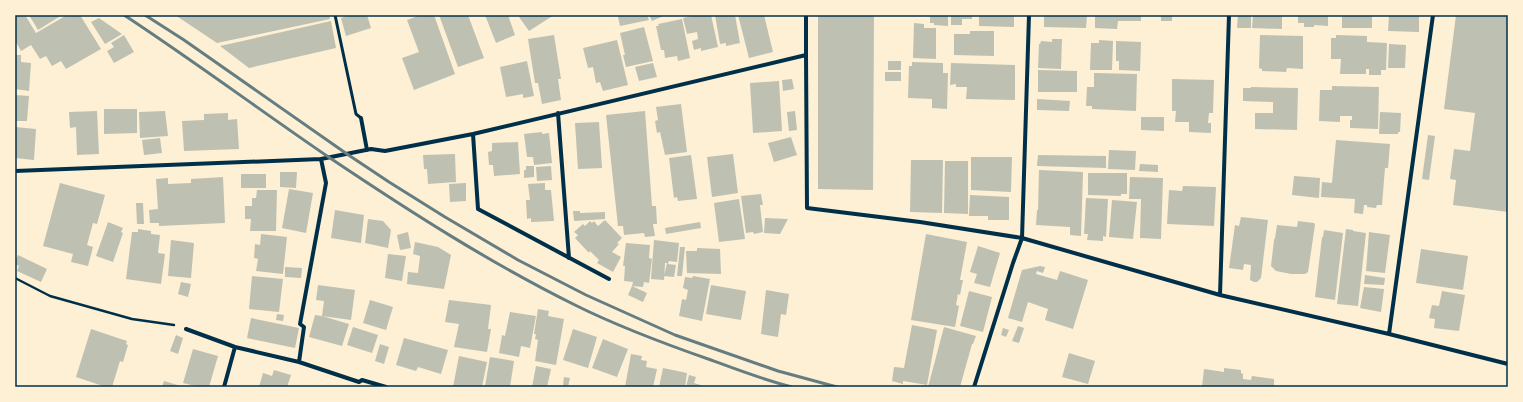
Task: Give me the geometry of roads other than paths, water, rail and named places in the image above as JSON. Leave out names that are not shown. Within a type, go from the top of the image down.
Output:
[{"type":"street","points":[[806,15],[806,208],[920,222],[1022,238],[1220,294],[1508,364]]},
{"type":"street","points":[[974,387],[1022,238],[1028,15]]},
{"type":"street","points":[[1220,294],[1229,15]]},
{"type":"street","points":[[1388,334],[1433,15]]},
{"type":"street","points":[[15,171],[321,159],[371,149],[384,151],[473,134],[806,55]]},
{"type":"street","points":[[558,113],[568,258]]},
{"type":"street","points":[[361,118],[367,150]]},
{"type":"street","points":[[473,134],[478,209],[609,279]]},
{"type":"street","points":[[299,362],[304,327],[300,324],[326,183],[321,159]]},
{"type":"street","points":[[186,329],[235,347],[299,362],[359,382],[362,380],[386,387]]},
{"type":"street","points":[[224,387],[235,347]]},
{"type":"lane","points":[[335,15],[356,114],[361,118]]},
{"type":"railway","points":[[124,15],[360,178],[450,236],[512,272],[575,305],[625,328],[741,371],[792,387]]},
{"type":"railway","points":[[145,15],[184,40],[389,182],[518,260],[586,295],[675,335],[778,371],[837,387]]}]
